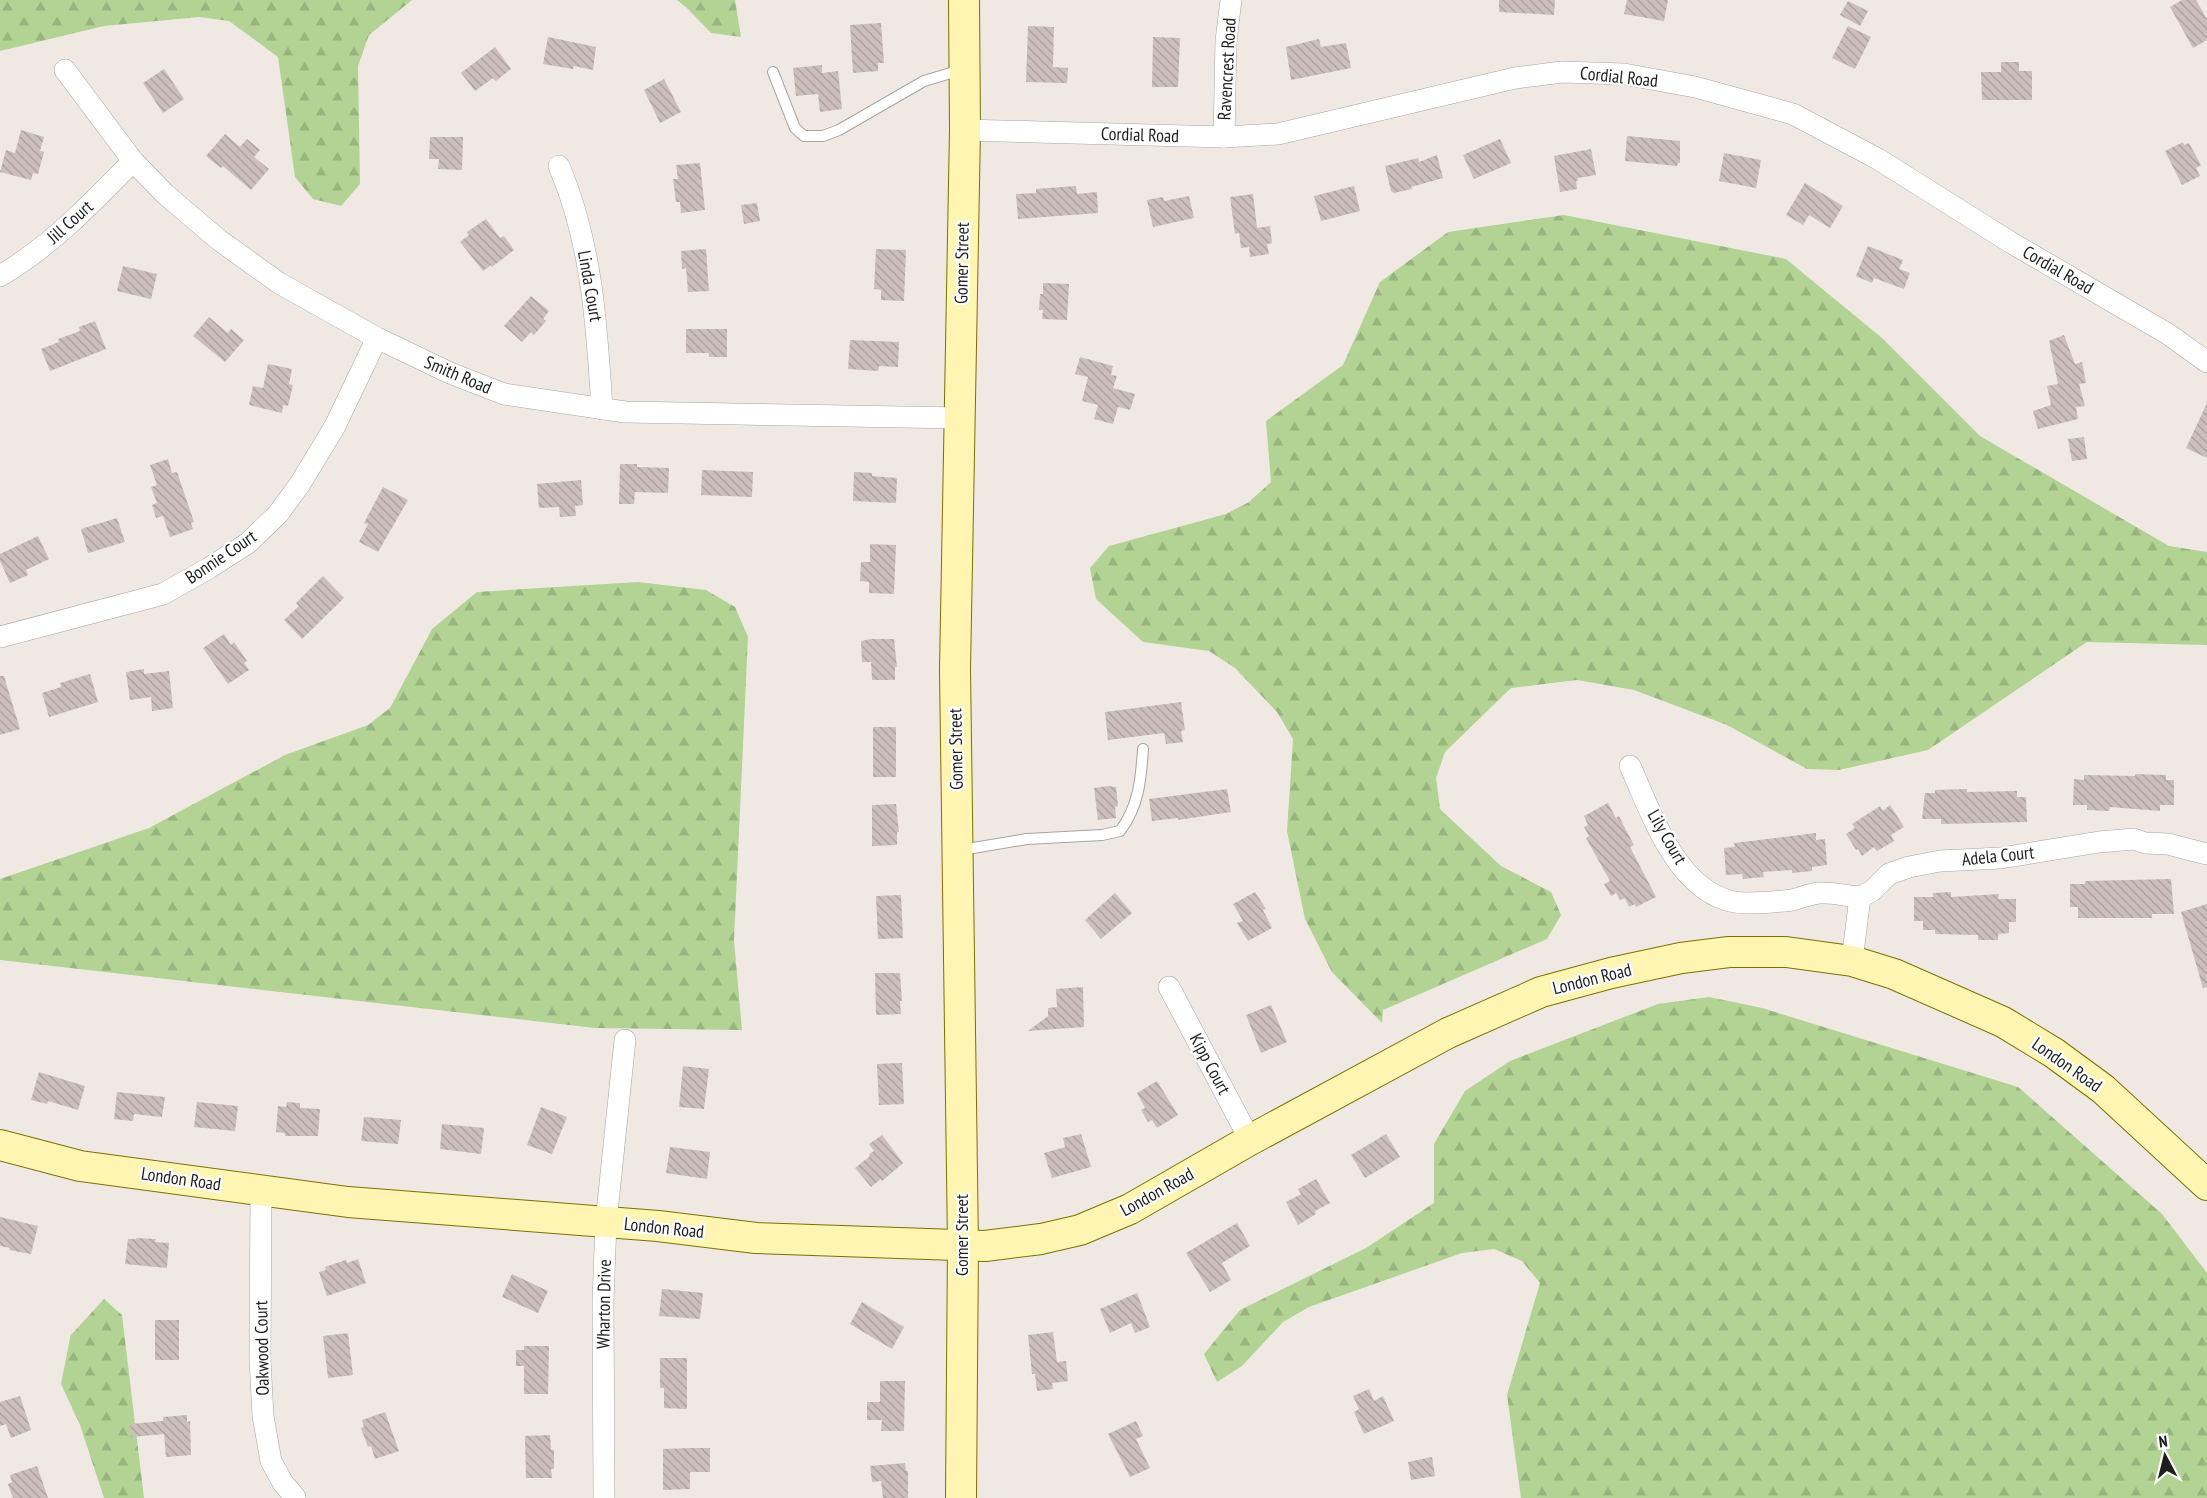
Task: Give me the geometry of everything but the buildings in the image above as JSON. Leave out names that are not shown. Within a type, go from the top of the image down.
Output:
[{"type":"street","name":"Gomer Street","points":[[961,1498],[963,1245],[955,670],[965,130],[964,0]]},
{"type":"street","name":"Ravencrest Road","points":[[1224,137],[1226,41],[1231,0]]},
{"type":"street","name":"Smith Road","points":[[64,70],[133,161],[165,194],[219,240],[279,283],[377,338],[450,373],[504,394],[625,412],[959,418]]},
{"type":"street","name":"Cordial Road","points":[[965,130],[1224,137],[1278,134],[1515,78],[1562,72],[1624,74],[1695,87],[1793,114],[1878,159],[2010,242],[2168,334],[2207,362]]},
{"type":"street","name":"Jill Court","points":[[0,276],[22,263],[79,216],[133,161]]},
{"type":"street","name":"Linda Court","points":[[560,166],[571,194],[591,278],[602,409]]},
{"type":"street","name":"Bonnie Court","points":[[0,637],[163,594],[248,543],[278,514],[300,484],[335,426],[377,338]]},
{"type":"street","name":"Lily Court","points":[[1630,765],[1665,842],[1681,866],[1702,888],[1743,903],[1793,900],[1819,893],[1860,897]]},
{"type":"street","name":"Adela Court","points":[[1860,897],[1872,891],[1889,874],[1909,867],[1940,861],[2001,858],[2099,842],[2134,840],[2168,844],[2207,854]]},
{"type":"street","points":[[1852,961],[1860,897]]},
{"type":"street","name":"London Road","points":[[0,1145],[80,1166],[348,1202],[658,1226],[756,1238],[985,1246],[1080,1230],[1130,1209],[1250,1140],[1448,1033],[1541,992],[1681,958],[1729,952],[1786,952],[1852,961],[1894,974],[2003,1022],[2054,1053],[2103,1089],[2207,1185]]},
{"type":"street","name":"Kipp Court","points":[[1169,987],[1250,1140]]},
{"type":"street","name":"Wharton Drive","points":[[604,1498],[603,1300],[606,1222],[625,1040]]},
{"type":"street","name":"Oakwood Court","points":[[261,1190],[260,1359],[263,1416],[271,1461],[283,1483],[295,1497]]},
{"type":"lane","points":[[773,72],[795,128],[804,136],[823,136],[839,130],[924,81],[964,69]]},
{"type":"lane","points":[[957,850],[1027,839],[1102,835],[1120,831],[1129,819],[1137,799],[1141,781],[1143,749]]},
{"type":"green space","points":[[0,0],[412,0],[369,35],[358,66],[360,184],[341,206],[313,199],[295,177],[278,57],[229,21],[199,17],[104,26],[0,51]]},
{"type":"green space","points":[[677,0],[735,0],[741,37],[711,33]]},
{"type":"green space","points":[[1564,215],[1786,259],[1882,338],[1980,436],[2169,546],[2207,552],[2207,645],[2087,642],[1928,750],[1839,770],[1807,769],[1727,725],[1634,690],[1577,680],[1511,688],[1445,752],[1436,778],[1440,809],[1501,866],[1551,892],[1561,915],[1547,939],[1383,1010],[1382,1023],[1332,972],[1305,919],[1287,831],[1293,739],[1277,712],[1235,668],[1209,651],[1143,642],[1096,599],[1090,568],[1109,546],[1226,514],[1249,502],[1271,482],[1266,421],[1343,365],[1380,282],[1448,232]]},
{"type":"green space","points":[[638,582],[706,590],[735,607],[748,637],[734,940],[742,1030],[595,1028],[0,960],[0,879],[149,828],[285,755],[368,725],[390,708],[432,629],[477,592]]},
{"type":"green space","points":[[1709,997],[1762,1008],[2018,1087],[2162,1214],[2207,1273],[2207,1498],[1521,1498],[1507,1395],[1540,1283],[1522,1261],[1494,1249],[1462,1253],[1309,1307],[1283,1322],[1242,1366],[1217,1382],[1204,1354],[1240,1310],[1366,1248],[1434,1203],[1434,1144],[1465,1091],[1510,1061],[1658,1004]]},
{"type":"green space","points":[[104,1299],[122,1315],[144,1498],[104,1498],[80,1425],[61,1384],[72,1328],[71,1335]]}]
